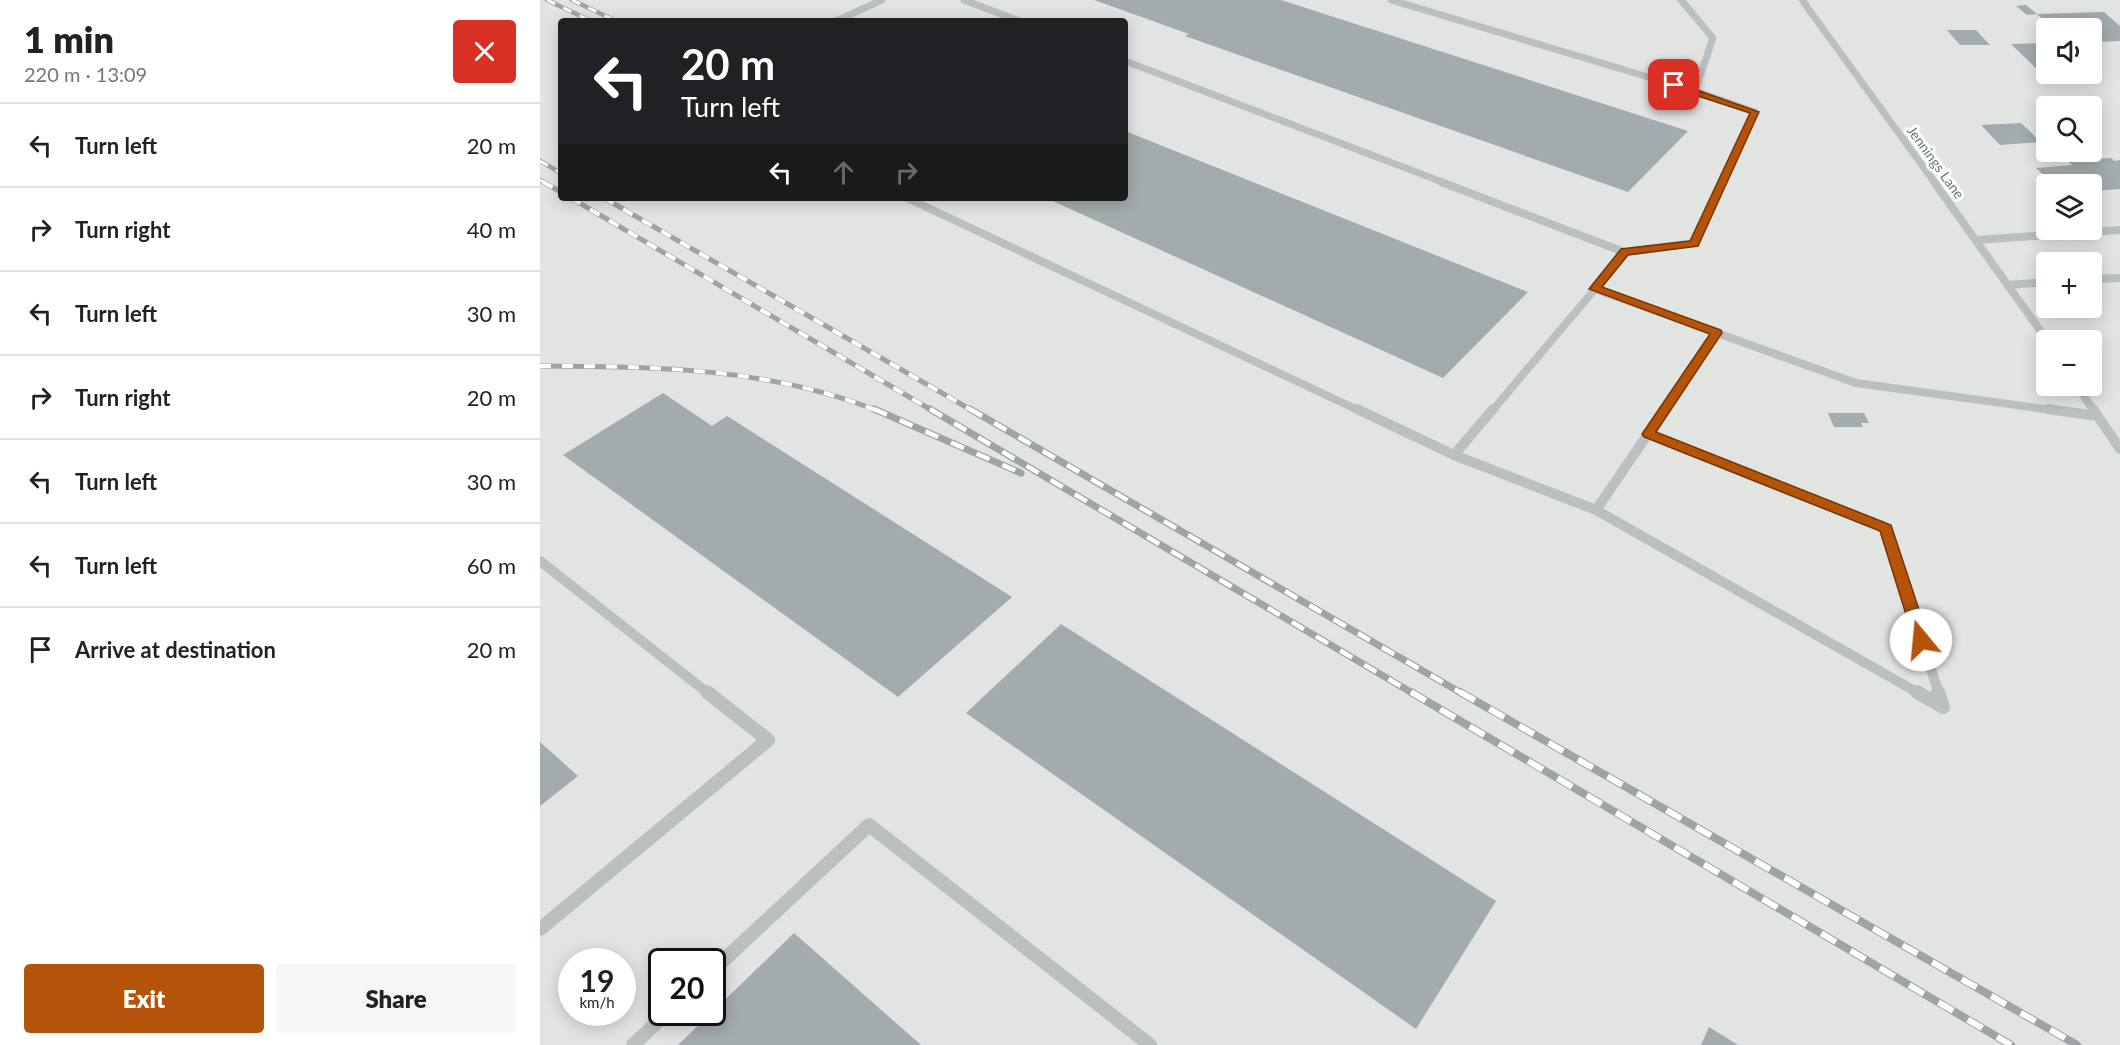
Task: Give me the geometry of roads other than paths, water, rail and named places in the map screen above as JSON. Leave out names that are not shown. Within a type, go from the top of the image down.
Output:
[{"type":"street","points":[[843,18],[882,0]]},
{"type":"street","points":[[964,0],[1011,18]]},
{"type":"street","points":[[1128,62],[1624,252],[1694,243],[1755,112],[1391,0]]},
{"type":"street","points":[[1681,0],[1713,38],[1695,92]]},
{"type":"street","name":"Jennings Lane","points":[[1802,0],[2040,330]]},
{"type":"street","points":[[913,201],[1454,455],[1596,510],[1943,707],[1886,528],[1648,434]]},
{"type":"street","points":[[1977,240],[2120,230]]},
{"type":"street","points":[[1454,455],[1624,252]]},
{"type":"street","points":[[2102,279],[2120,278]]},
{"type":"street","points":[[2009,285],[2036,283]]},
{"type":"street","points":[[1595,289],[1856,383],[2097,416]]},
{"type":"street","points":[[1596,510],[1717,333]]},
{"type":"street","points":[[2084,396],[2120,449]]},
{"type":"street","points":[[540,561],[768,740],[540,928]]},
{"type":"street","points":[[726,958],[870,825],[1150,1045]]},
{"type":"street","points":[[633,1045],[653,1026]]},
{"type":"railway","points":[[547,0],[585,18]]},
{"type":"railway","points":[[572,0],[610,18]]},
{"type":"railway","points":[[540,161],[558,171]]},
{"type":"railway","points":[[540,180],[546,183]]},
{"type":"railway","points":[[543,182],[558,190]]},
{"type":"railway","points":[[576,201],[933,411]]},
{"type":"railway","points":[[609,201],[973,411]]},
{"type":"railway","points":[[540,366],[625,367],[711,372],[796,386],[878,411]]},
{"type":"railway","points":[[874,409],[1021,473]]},
{"type":"railway","points":[[930,409],[1414,694]]},
{"type":"railway","points":[[970,409],[1463,694]]},
{"type":"railway","points":[[1411,692],[2011,1045]]},
{"type":"railway","points":[[1460,692],[2077,1045]]}]
